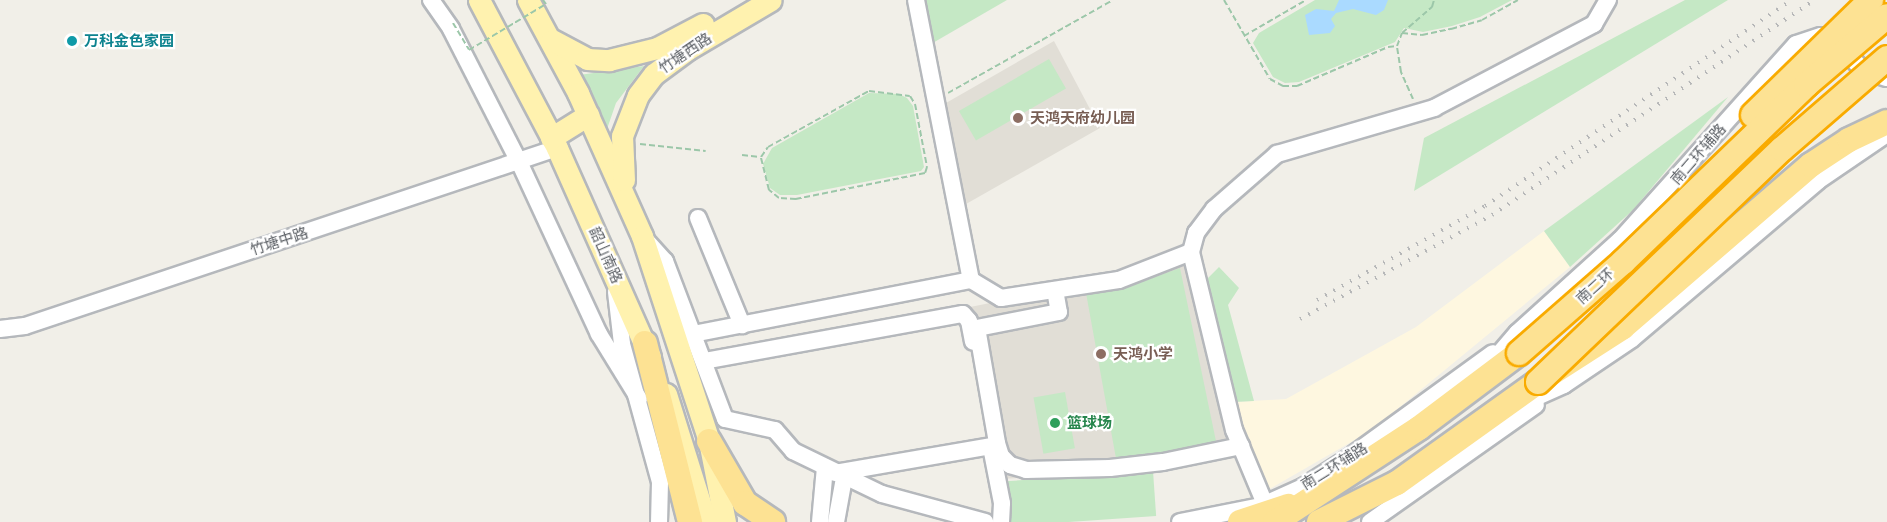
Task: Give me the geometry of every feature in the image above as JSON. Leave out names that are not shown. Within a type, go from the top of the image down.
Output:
[{"type":"highway","points":[[1665,220],[1758,109],[1871,0]]},
{"type":"highway","name":"南二环","points":[[1267,510],[1321,493],[1471,389],[1518,343],[1665,220],[1806,85],[1887,16]]},
{"type":"highway","name":"南二环","points":[[1319,522],[1397,483],[1538,382],[1782,149],[1887,58]]},
{"type":"highway","points":[[1538,382],[1622,328],[1811,165],[1849,140],[1887,122]]},
{"type":"highway","points":[[645,343],[678,465],[690,522]]},
{"type":"highway","points":[[709,441],[740,522]]},
{"type":"highway","points":[[709,441],[745,503],[773,522]]},
{"type":"highway","points":[[672,522],[678,465]]},
{"type":"highway","points":[[1344,522],[1397,483]]},
{"type":"highway","points":[[1240,522],[1321,493]]},
{"type":"main road","name":"韶山南路","points":[[479,0],[554,143],[645,343],[676,420],[706,522]]},
{"type":"main road","points":[[528,0],[588,115],[642,236],[709,441],[725,522]]},
{"type":"main road","name":"竹塘西路","points":[[549,38],[568,52],[587,59],[634,56],[687,33],[746,0]]},
{"type":"main road","name":"竹塘西路","points":[[627,201],[622,142],[638,95],[654,75],[688,49],[771,0]]},
{"type":"main road","points":[[554,143],[588,115]]},
{"type":"street","points":[[431,0],[451,29],[519,161],[599,334],[639,399]]},
{"type":"street","points":[[916,0],[971,280]]},
{"type":"street","points":[[1267,510],[1241,446],[1191,252],[1196,233],[1214,209],[1277,154],[1419,113],[1594,24],[1608,0]]},
{"type":"street","name":"南二环辅路","points":[[1180,522],[1267,510],[1347,459],[1518,343],[1620,240],[1796,44],[1821,36],[1842,46],[1862,70],[1887,78]]},
{"type":"street","points":[[1370,522],[1632,339],[1818,181],[1887,134]]},
{"type":"street","name":"竹塘中路","points":[[0,329],[25,326],[519,161],[554,143]]},
{"type":"street","points":[[698,218],[742,325]]},
{"type":"street","points":[[642,236],[665,261],[725,418],[775,430],[793,451],[882,494],[985,522]]},
{"type":"street","points":[[693,334],[971,280],[1001,298],[1119,280],[1191,252]]},
{"type":"street","points":[[613,270],[622,344],[660,482],[658,522]]},
{"type":"street","points":[[1055,290],[1059,312],[978,328],[997,443],[1001,456],[1010,465],[1026,470],[1110,468],[1163,462],[1241,446]]},
{"type":"street","points":[[704,361],[963,314],[969,321],[1002,503],[1001,522]]},
{"type":"street","points":[[1491,416],[1564,386]]},
{"type":"street","points":[[835,473],[991,446]]},
{"type":"street","points":[[820,522],[835,473]]},
{"type":"street","points":[[835,473],[836,522]]},
{"type":"street","points":[[1363,522],[1397,483]]},
{"type":"path","points":[[453,23],[470,50],[546,4],[543,0]]},
{"type":"path","points":[[936,100],[1113,0]]},
{"type":"path","points":[[1224,0],[1270,80],[1283,86],[1297,86],[1388,47],[1397,46]]},
{"type":"path","points":[[1244,36],[1306,0]]},
{"type":"path","points":[[1419,113],[1401,72],[1397,46],[1402,33],[1432,7],[1434,0]]},
{"type":"path","points":[[1402,33],[1422,35],[1451,29],[1482,20],[1518,0]]},
{"type":"path","points":[[869,91],[900,92],[915,104],[927,167],[920,177],[796,199],[779,198],[766,183],[761,157],[768,147],[869,91]]},
{"type":"path","points":[[622,142],[706,151]]},
{"type":"path","points":[[742,155],[761,157]]},
{"type":"shaded area","name":"天鸿天府幼儿园","points":[[1054,41],[1100,128],[959,208],[939,107]]},
{"type":"shaded area","points":[[1544,231],[1570,267],[1372,430],[1266,491],[1234,402],[1286,399],[1416,327]]},
{"type":"shaded area","name":"天鸿小学","points":[[1200,261],[1249,449],[1165,470],[1001,479],[970,307]]},
{"type":"green space","points":[[923,0],[1007,0],[931,44]]},
{"type":"green space","points":[[1315,0],[1512,0],[1480,17],[1452,26],[1423,32],[1404,28],[1395,42],[1299,82],[1285,83],[1273,77],[1253,43],[1259,33]]},
{"type":"green space","points":[[1685,0],[1728,0],[1414,191],[1424,138]]},
{"type":"green space","points":[[1049,59],[1066,88],[976,140],[959,111]]},
{"type":"green space","points":[[644,66],[616,103],[607,129],[579,75]]},
{"type":"green space","points":[[869,93],[899,94],[907,98],[913,106],[924,167],[921,171],[797,195],[780,195],[770,188],[763,164],[772,148]]},
{"type":"green space","points":[[1728,97],[1633,210],[1570,267],[1544,231]]},
{"type":"green space","points":[[1219,267],[1239,288],[1228,305],[1254,401],[1234,402],[1205,281]]},
{"type":"green space","points":[[1180,268],[1217,446],[1117,464],[1086,293],[1135,284]]},
{"type":"green space","name":"篮球场","points":[[1065,392],[1075,448],[1043,454],[1033,398]]},
{"type":"green space","points":[[1153,471],[1156,516],[1069,522],[1004,522],[1001,482]]},
{"type":"water","points":[[1339,0],[1388,0],[1384,10],[1376,15],[1353,9],[1336,13],[1331,19],[1335,26],[1330,33],[1309,35],[1305,15],[1316,9],[1334,11]]},
{"type":"railway","points":[[1317,300],[1485,206],[1792,0]]},
{"type":"railway","points":[[1300,319],[1492,215],[1814,0]]},
{"type":"place","name":"万科金色家园","points":[[72,41]]},
{"type":"place","name":"天鸿天府幼儿园","points":[[1018,118]]},
{"type":"place","name":"天鸿小学","points":[[1101,354]]},
{"type":"place","name":"篮球场","points":[[1055,423]]}]
